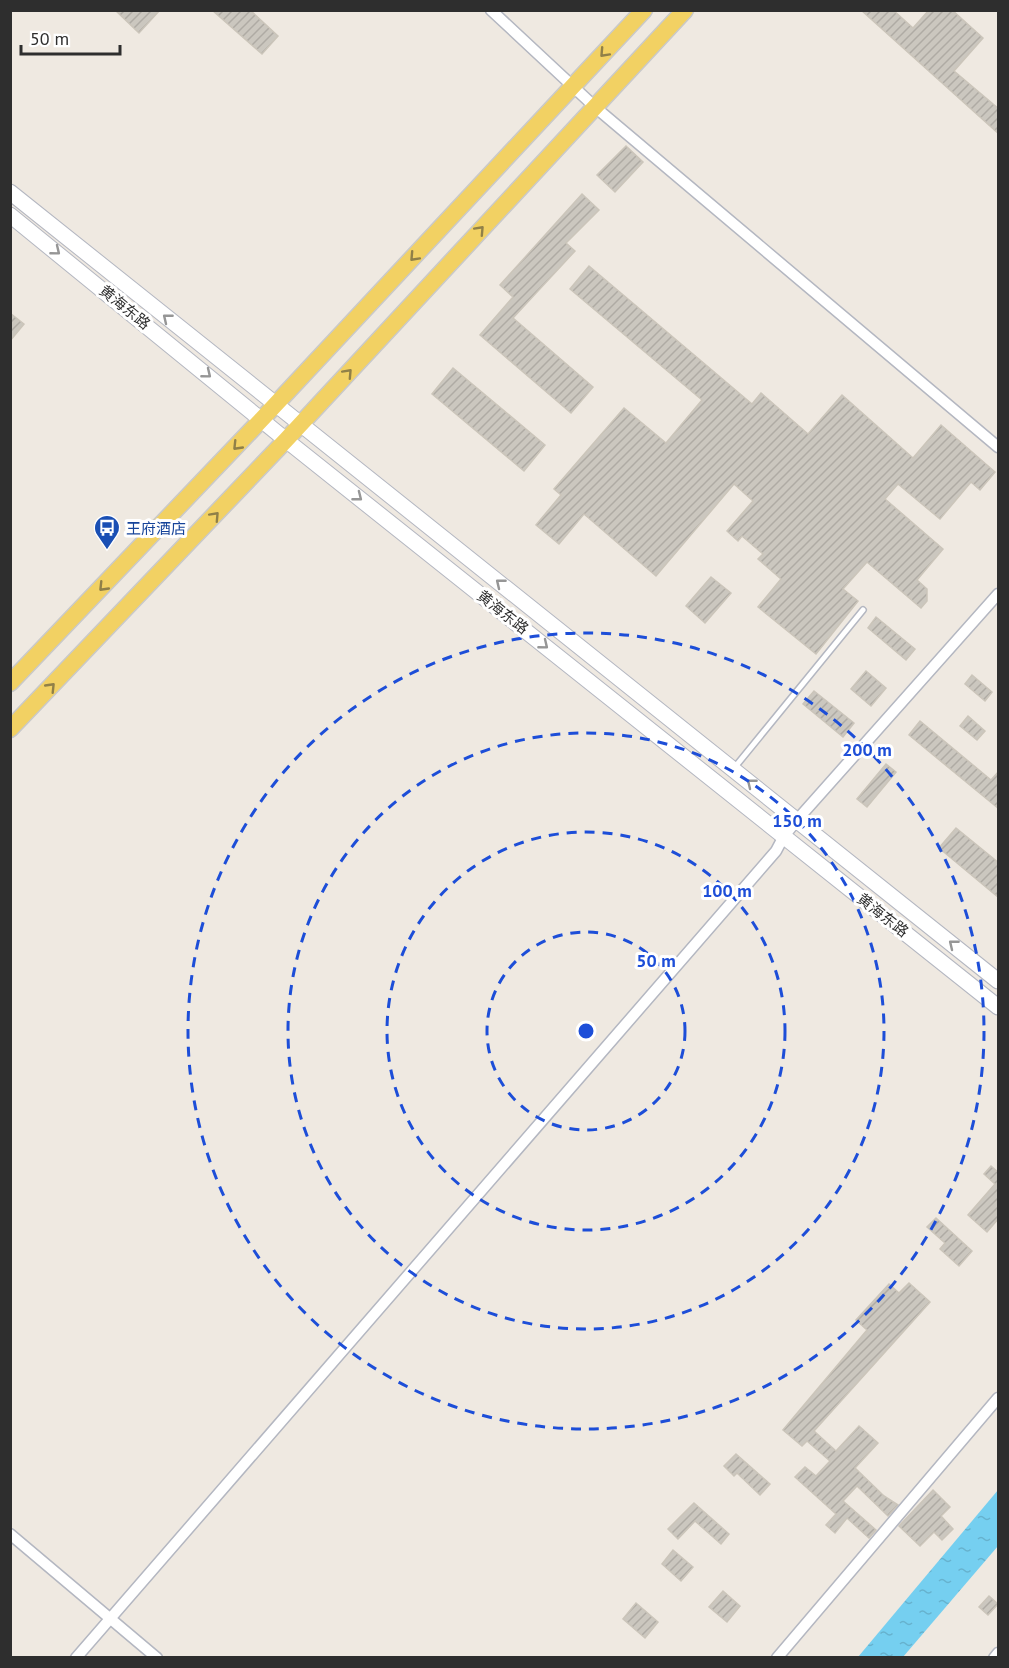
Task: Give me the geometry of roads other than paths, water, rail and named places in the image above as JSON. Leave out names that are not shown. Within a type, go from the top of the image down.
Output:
[{"type":"main road","points":[[10,683],[276,405],[644,10]]},
{"type":"main road","points":[[10,729],[286,440],[685,10]]},
{"type":"street","points":[[491,10],[595,107],[999,447]]},
{"type":"street","name":"黄海东路","points":[[10,192],[999,981]]},
{"type":"street","name":"黄海东路","points":[[10,214],[286,440],[999,1007]]},
{"type":"street","points":[[76,1658],[776,851],[797,820],[999,594]]},
{"type":"street","points":[[777,1658],[999,1398]]},
{"type":"street","points":[[10,1534],[157,1658]]},
{"type":"street","points":[[994,1658],[999,1653]]},
{"type":"lane","points":[[733,769],[862,610]]},
{"type":"water","points":[[998,1490],[998,1546],[903,1657],[858,1657]]},
{"type":"place","name":"王府酒店","points":[[107,551]]}]
